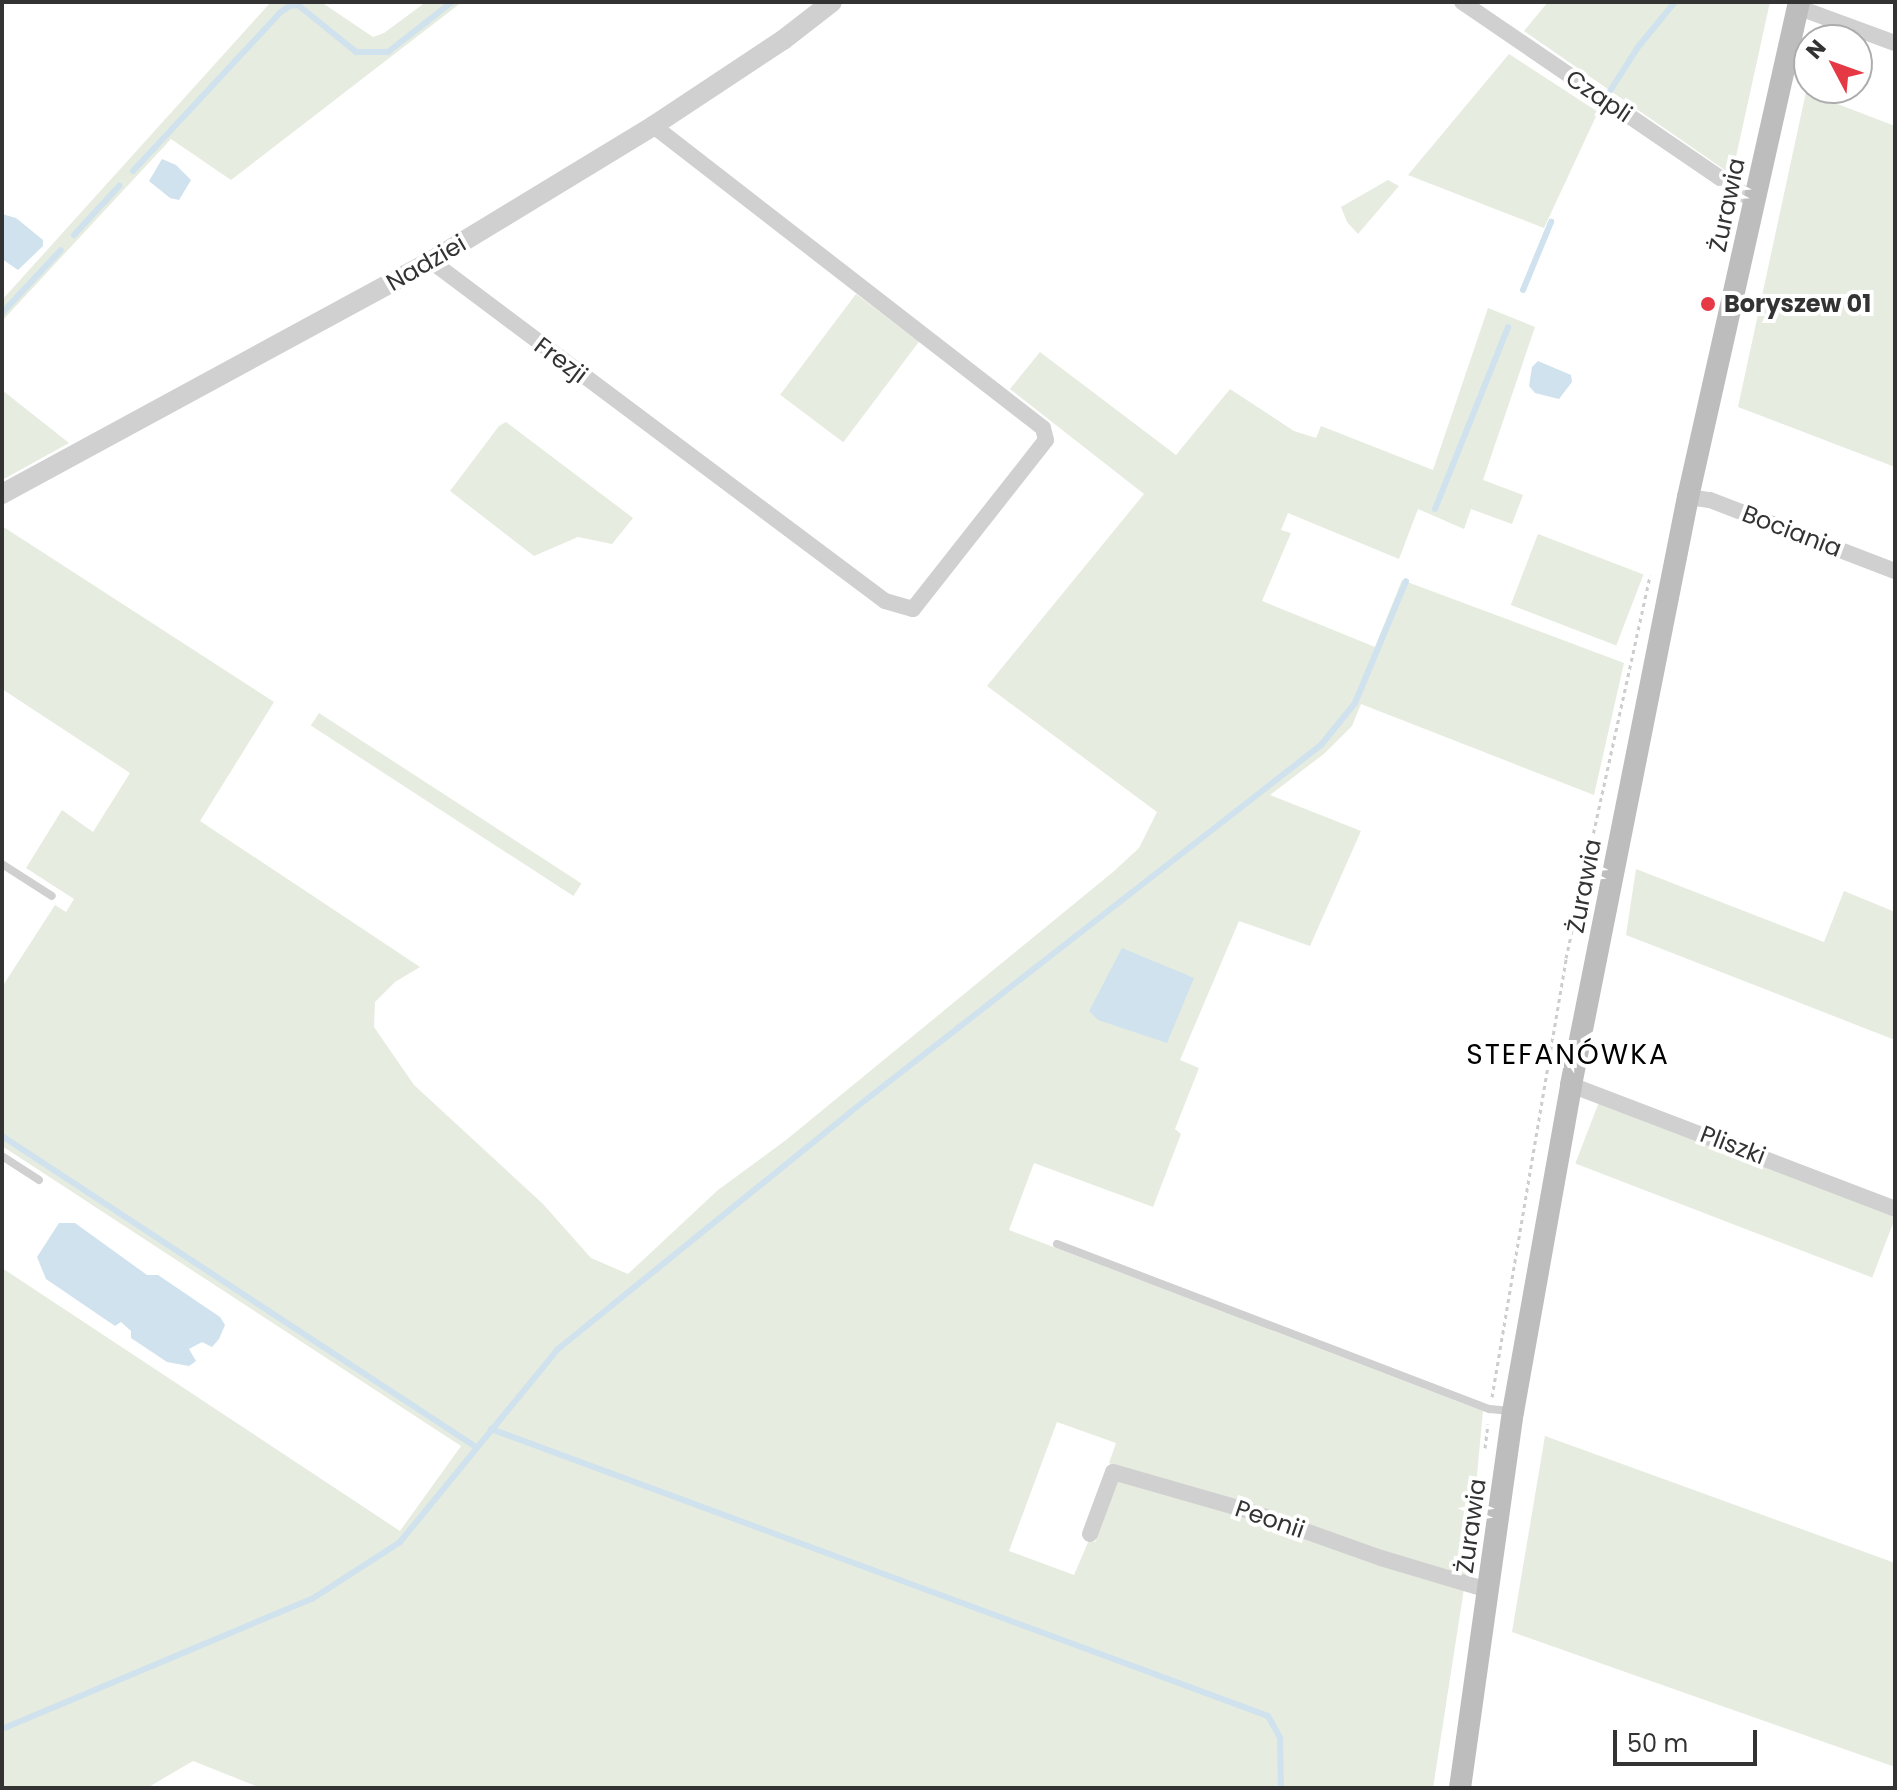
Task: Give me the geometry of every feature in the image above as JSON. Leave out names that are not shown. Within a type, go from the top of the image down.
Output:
[{"type":"main road","name":"Żurawia","points":[[1460,1788],[1513,1412],[1571,1085],[1746,194],[1798,5]]},
{"type":"street","name":"Nadziei","points":[[2,494],[431,261],[653,126],[783,40],[832,2]]},
{"type":"street","name":"Czapli","points":[[1462,2],[1746,194]]},
{"type":"street","points":[[1798,5],[1895,43]]},
{"type":"street","name":"Frezji","points":[[431,261],[885,601],[913,609],[1046,440],[1046,434],[1031,416],[653,126]]},
{"type":"street","name":"Bociania","points":[[1688,497],[1710,500],[1895,571]]},
{"type":"street","name":"Pliszki","points":[[1571,1085],[1895,1209]]},
{"type":"street","name":"Peonii","points":[[1090,1534],[1113,1472],[1249,1511],[1381,1558],[1488,1590]]},
{"type":"lane","points":[[2,864],[52,896]]},
{"type":"lane","points":[[2,1156],[39,1180]]},
{"type":"lane","points":[[1057,1244],[1490,1409],[1513,1412]]},
{"type":"shaded area","points":[[271,2],[321,2],[373,37],[384,33],[426,2],[462,2],[231,180],[171,139],[2,321],[2,300]]},
{"type":"shaded area","points":[[1548,2],[1770,2],[1732,175],[1524,31]]},
{"type":"shaded area","points":[[1509,54],[1598,112],[1544,228],[1408,175]]},
{"type":"shaded area","points":[[1803,104],[1837,104],[1895,126],[1895,467],[1738,407]]},
{"type":"shaded area","points":[[1388,180],[1399,186],[1358,234],[1347,222],[1341,207]]},
{"type":"shaded area","points":[[856,294],[919,342],[843,442],[780,395]]},
{"type":"shaded area","points":[[1488,308],[1535,327],[1483,480],[1523,495],[1512,524],[1471,509],[1464,529],[1418,509],[1399,559],[1288,513],[1281,530],[1291,533],[1262,601],[1375,647],[1402,580],[1624,663],[1594,795],[1361,704],[1352,726],[1325,753],[1270,795],[1361,831],[1310,946],[1239,921],[1180,1060],[1199,1068],[1175,1129],[1181,1134],[1153,1207],[1034,1163],[1009,1230],[1483,1411],[1470,1550],[1433,1788],[261,1788],[193,1761],[147,1788],[2,1788],[2,1268],[400,1531],[461,1446],[2,1146],[2,987],[55,905],[66,912],[74,899],[26,868],[62,810],[93,832],[130,773],[2,689],[2,526],[274,702],[200,821],[420,967],[395,982],[375,1002],[374,1027],[414,1085],[543,1204],[591,1258],[628,1274],[718,1190],[786,1140],[1113,872],[1139,848],[1157,812],[987,686],[1144,494],[1010,389],[1040,352],[1176,455],[1230,389],[1294,431],[1316,438],[1321,426],[1433,470]],"holes":[[[1057,1422],[1116,1443],[1109,1463],[1122,1468],[1095,1542],[1089,1540],[1074,1575],[1009,1551]]]},
{"type":"shaded area","points":[[2,390],[69,443],[2,480]]},
{"type":"shaded area","points":[[506,422],[633,518],[612,544],[578,537],[534,556],[450,491],[499,426]]},
{"type":"shaded area","points":[[1538,534],[1643,574],[1616,645],[1511,605]]},
{"type":"shaded area","points":[[319,713],[582,883],[573,896],[311,726]]},
{"type":"shaded area","points":[[1636,869],[1824,942],[1844,891],[1895,912],[1895,1040],[1626,935]]},
{"type":"shaded area","points":[[1599,1102],[1895,1216],[1872,1278],[1575,1164]]},
{"type":"shaded area","points":[[1545,1436],[1895,1563],[1895,1767],[1512,1632]]},
{"type":"water","points":[[162,159],[176,165],[191,180],[179,200],[170,198],[149,181]]},
{"type":"water","points":[[2,214],[16,218],[43,240],[43,246],[18,270],[2,259]]},
{"type":"water","points":[[1538,361],[1571,375],[1572,382],[1559,399],[1535,393],[1529,386],[1532,367]]},
{"type":"water","points":[[1122,948],[1194,978],[1167,1043],[1098,1020],[1089,1011]]},
{"type":"water","points":[[59,1223],[75,1223],[147,1275],[158,1275],[220,1317],[225,1325],[219,1339],[212,1347],[202,1342],[189,1349],[196,1361],[189,1366],[167,1362],[131,1338],[131,1331],[121,1322],[115,1326],[46,1279],[37,1257]]},
{"type":"waterway","points":[[133,171],[290,6],[298,5],[356,52],[388,52],[452,2]]},
{"type":"waterway","points":[[1610,91],[1638,47],[1675,2]]},
{"type":"waterway","points":[[74,235],[119,186]]},
{"type":"waterway","points":[[1523,290],[1551,222]]},
{"type":"waterway","points":[[2,313],[61,250]]},
{"type":"waterway","points":[[1435,509],[1508,327]]},
{"type":"waterway","points":[[2,1729],[312,1599],[400,1542],[558,1349],[849,1113],[1321,745],[1355,703],[1406,581]]},
{"type":"waterway","points":[[2,1136],[476,1447]]},
{"type":"waterway","points":[[491,1429],[1268,1716],[1280,1738],[1281,1788]]},
{"type":"place","name":"Boryszew 01","points":[[1708,304]]},
{"type":"district","name":"STEFANÓWKA","points":[[1568,1055]]}]
